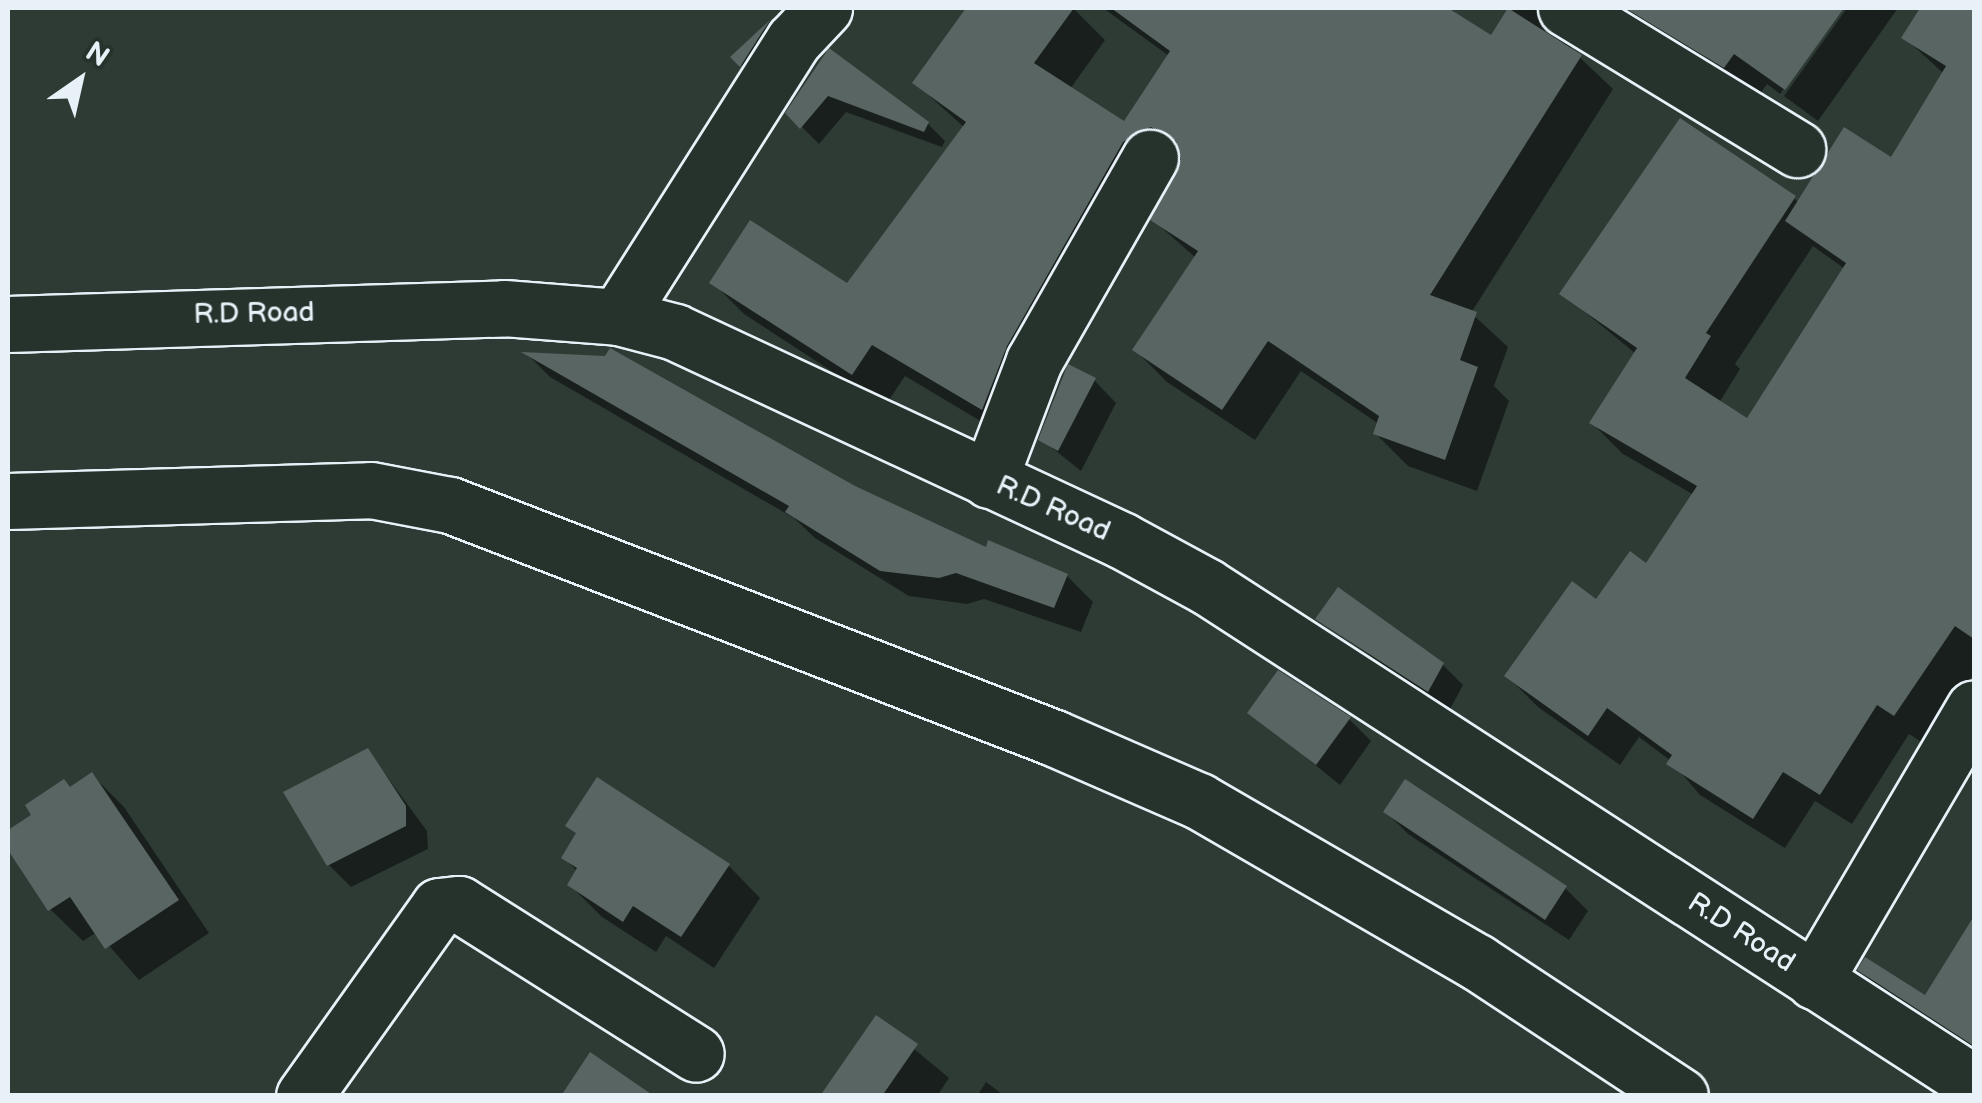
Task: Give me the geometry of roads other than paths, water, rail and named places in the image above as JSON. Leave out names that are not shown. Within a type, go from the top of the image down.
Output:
[{"type":"street","points":[[618,317],[794,40],[824,8]]},
{"type":"street","points":[[1566,8],[1798,149]]},
{"type":"street","points":[[989,480],[1034,360],[1150,158]]},
{"type":"street","name":"R.D Road","points":[[8,324],[504,308],[618,317],[675,332],[1124,540],[1250,612],[1974,1083]]},
{"type":"street","points":[[8,500],[371,490],[450,505],[1054,738],[1199,801],[1478,962],[1680,1096]]},
{"type":"street","points":[[1814,981],[1974,708]]},
{"type":"street","points":[[304,1096],[439,906],[458,904],[696,1054]]}]
